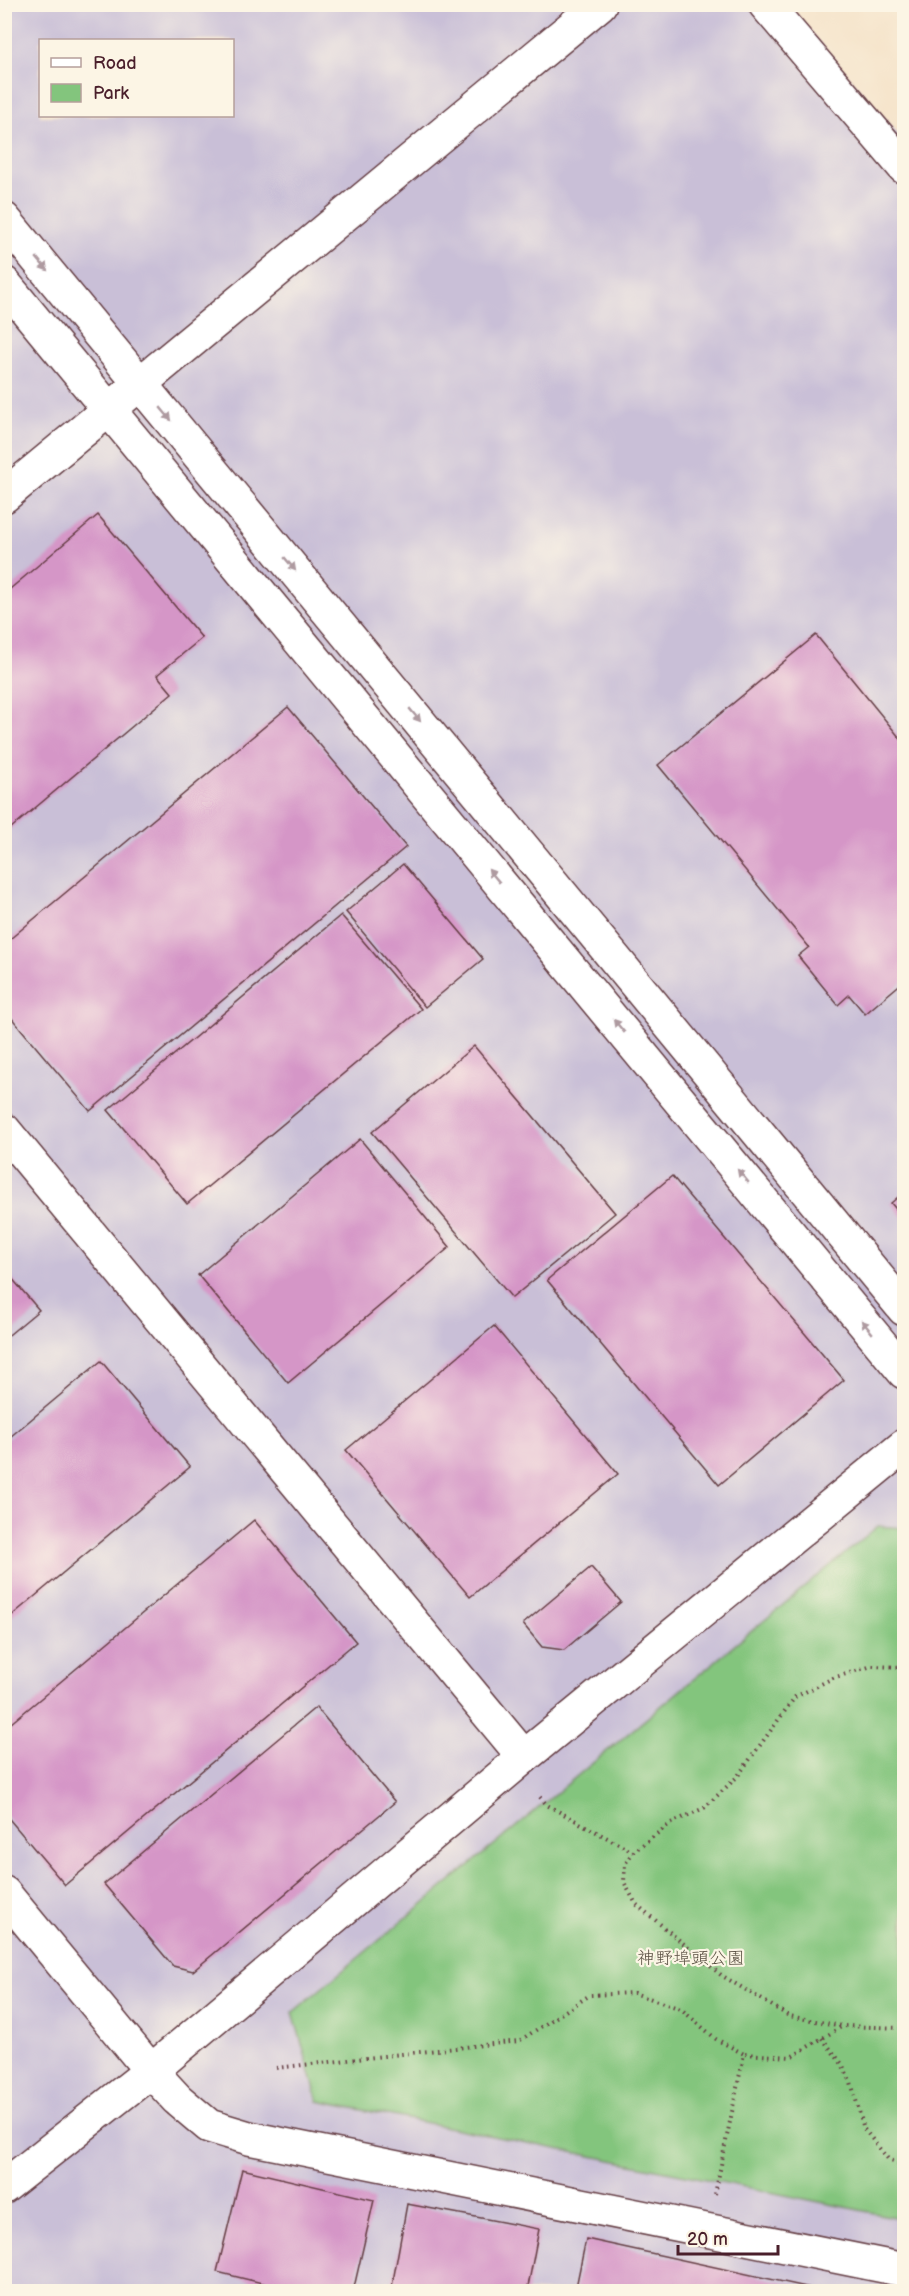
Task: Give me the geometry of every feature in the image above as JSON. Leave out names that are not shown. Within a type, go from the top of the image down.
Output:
[{"type":"street","points":[[4,496],[600,4]]},
{"type":"street","points":[[765,4],[904,167]]},
{"type":"street","points":[[4,219],[904,1308]]},
{"type":"street","points":[[4,283],[904,1372]]},
{"type":"street","points":[[4,1130],[524,1757]]},
{"type":"street","points":[[4,2187],[151,2071],[524,1757],[904,1446]]},
{"type":"street","points":[[4,1893],[151,2071],[177,2099],[209,2126],[249,2138],[904,2270]]},
{"type":"path","points":[[904,1667],[872,1666],[833,1678],[795,1696],[737,1777],[704,1808],[670,1822],[633,1852],[625,1864],[624,1882],[636,1904],[721,1975],[789,2016],[842,2026],[904,2028]]},
{"type":"path","points":[[540,1797],[546,1805],[633,1852]]},
{"type":"path","points":[[276,2068],[519,2042],[590,1995],[634,1993],[681,2009],[716,2039],[744,2054],[791,2057],[842,2026]]},
{"type":"path","points":[[822,2038],[842,2064],[851,2082],[864,2128],[888,2159],[904,2164]]},
{"type":"path","points":[[715,2194],[744,2054]]},
{"type":"shaded area","points":[[5,5],[788,5],[904,141],[904,2291],[5,2292]]},
{"type":"green space","name":"神野埠頭公園","points":[[878,1526],[904,1528],[904,2219],[318,2101],[293,2012]]},
{"type":"building","points":[[98,515],[202,638],[157,675],[172,693],[4,834],[4,594]]},
{"type":"building","points":[[816,635],[904,743],[904,981],[865,1014],[849,995],[838,1005],[798,956],[809,947],[658,765]]},
{"type":"building","points":[[288,707],[406,847],[90,1111],[4,1009],[4,944]]},
{"type":"building","points":[[403,864],[483,959],[425,1007],[346,912]]},
{"type":"building","points":[[341,915],[421,1009],[187,1204],[108,1110]]},
{"type":"building","points":[[474,1046],[615,1213],[512,1298],[372,1132]]},
{"type":"building","points":[[360,1139],[450,1247],[288,1383],[198,1275]]},
{"type":"building","points":[[672,1176],[844,1380],[719,1485],[547,1280]]},
{"type":"building","points":[[904,1192],[904,1219],[891,1203]]},
{"type":"building","points":[[4,1269],[39,1310],[4,1339]]},
{"type":"building","points":[[494,1326],[618,1474],[470,1597],[346,1450]]},
{"type":"building","points":[[101,1361],[190,1467],[4,1622],[4,1442]]},
{"type":"building","points":[[254,1520],[356,1642],[65,1885],[4,1813],[4,1729]]},
{"type":"building","points":[[591,1567],[621,1602],[564,1650],[542,1647],[523,1624]]},
{"type":"building","points":[[316,1707],[395,1802],[193,1971],[173,1966],[104,1884]]},
{"type":"building","points":[[242,2169],[374,2200],[353,2292],[299,2292],[217,2272]]},
{"type":"building","points":[[407,2204],[539,2229],[527,2292],[391,2292]]},
{"type":"building","points":[[586,2239],[820,2290],[819,2292],[575,2292]]}]
